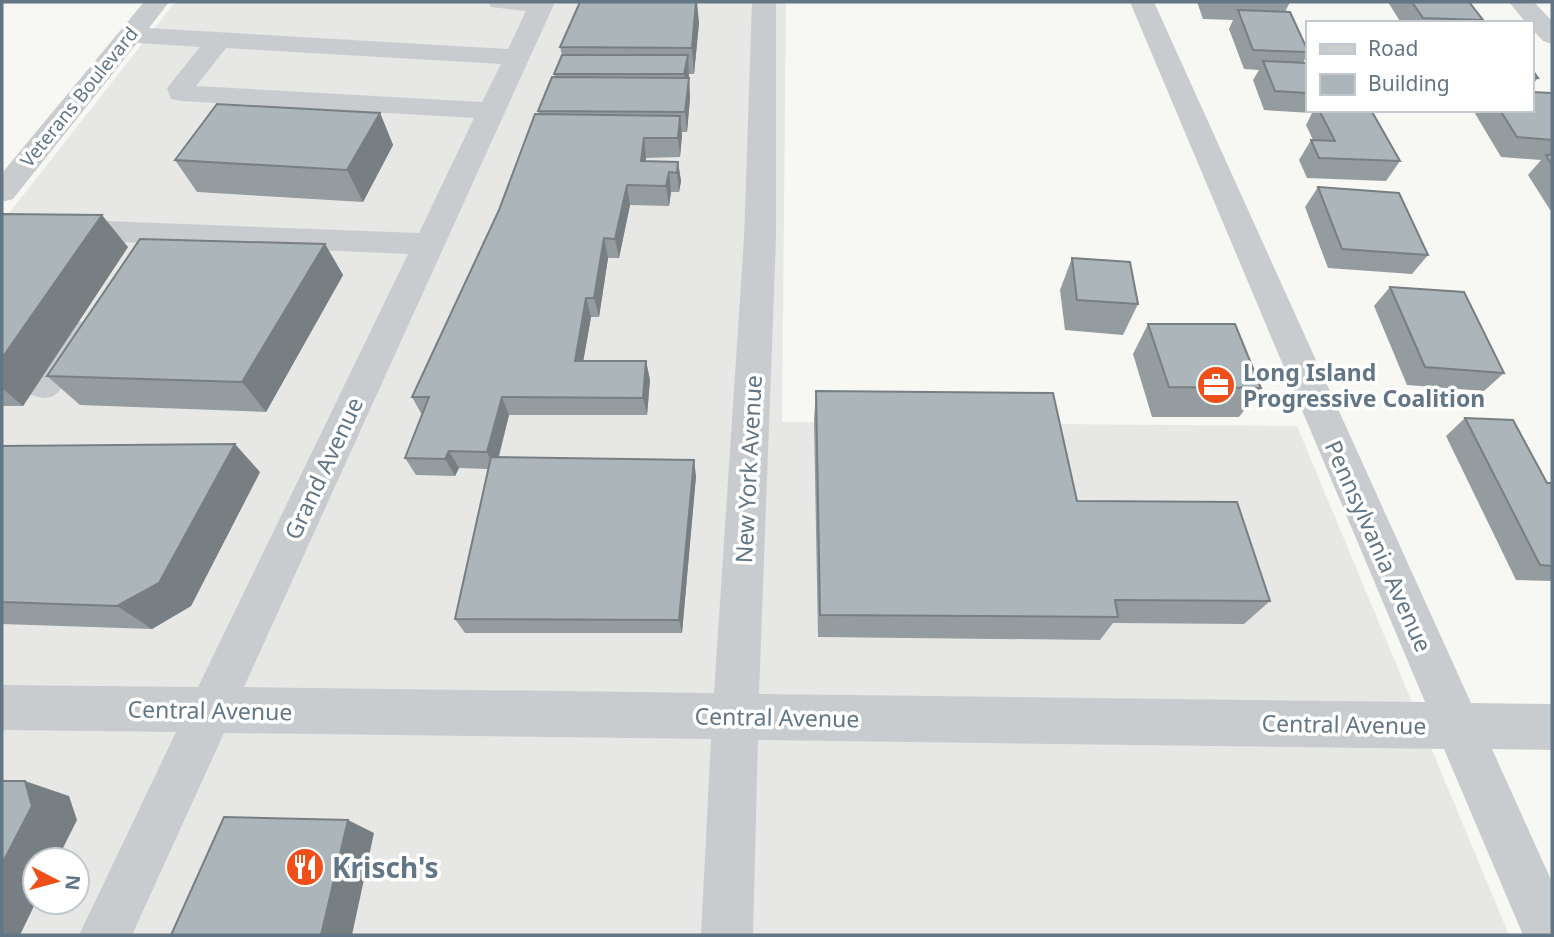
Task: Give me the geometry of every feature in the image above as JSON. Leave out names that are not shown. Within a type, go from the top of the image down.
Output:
[{"type":"street","name":"Veterans Boulevard","points":[[2,192],[157,2]]},
{"type":"street","points":[[500,2],[542,3]]},
{"type":"street","name":"New York Avenue","points":[[727,935],[735,717],[760,239],[764,2]]},
{"type":"street","name":"Pennsylvania Avenue","points":[[1142,2],[1549,935]]},
{"type":"street","points":[[1521,2],[1552,36]]},
{"type":"street","name":"Grand Avenue","points":[[106,935],[542,3]]},
{"type":"street","points":[[130,35],[517,57]]},
{"type":"street","points":[[219,40],[180,88],[181,93],[492,111]]},
{"type":"street","points":[[2,227],[429,244]]},
{"type":"street","points":[[123,266],[144,233]]},
{"type":"street","points":[[44,385],[94,309]]},
{"type":"street","name":"Central Avenue","points":[[2,707],[1552,727]]},
{"type":"shaded area","points":[[175,2],[786,2],[782,422],[1297,426],[1509,935],[2,935],[2,222]]},
{"type":"building","points":[[580,2],[696,2],[692,48],[560,47]]},
{"type":"building","points":[[1412,2],[1469,2],[1483,20],[1423,18]]},
{"type":"building","points":[[1238,10],[1290,12],[1306,47],[1306,52],[1253,50]]},
{"type":"building","points":[[562,55],[688,55],[684,74],[554,74]]},
{"type":"building","points":[[1263,61],[1306,63],[1306,93],[1275,91]]},
{"type":"building","points":[[552,77],[689,78],[685,112],[538,111]]},
{"type":"building","points":[[1533,92],[1552,93],[1552,140],[1517,137],[1501,112],[1533,112]]},
{"type":"building","points":[[217,104],[380,113],[347,170],[175,160]]},
{"type":"building","points":[[1320,112],[1372,112],[1400,161],[1319,158],[1311,140],[1335,141]]},
{"type":"building","points":[[535,114],[680,116],[678,138],[644,138],[641,161],[678,162],[677,173],[669,172],[666,186],[627,185],[615,239],[604,238],[594,298],[586,298],[575,361],[646,361],[643,398],[502,397],[487,452],[449,451],[445,459],[405,458],[429,397],[412,397],[499,210]]},
{"type":"building","points":[[1318,187],[1399,193],[1428,255],[1342,249]]},
{"type":"building","points":[[2,214],[102,215],[2,358]]},
{"type":"building","points":[[140,239],[325,244],[242,382],[47,376]]},
{"type":"building","points":[[1072,258],[1130,262],[1138,304],[1077,300]]},
{"type":"building","points":[[1390,287],[1464,292],[1504,373],[1425,367]]},
{"type":"building","points":[[1148,324],[1235,324],[1261,388],[1169,387]]},
{"type":"building","points":[[816,391],[1053,393],[1077,501],[1237,502],[1270,601],[1115,600],[1118,617],[820,615]]},
{"type":"building","points":[[1465,418],[1513,420],[1547,483],[1552,483],[1552,566],[1540,565]]},
{"type":"building","points":[[235,444],[159,583],[117,606],[2,602],[2,446]]},
{"type":"building","points":[[491,457],[694,460],[679,620],[455,619]]},
{"type":"building","points":[[2,781],[25,781],[32,806],[2,864]]},
{"type":"building","points":[[224,817],[348,820],[321,935],[171,935]]},
{"type":"place","name":"Long Island Progressive Coalition","points":[[1216,385]]},
{"type":"place","name":"Krisch's","points":[[305,867]]}]
